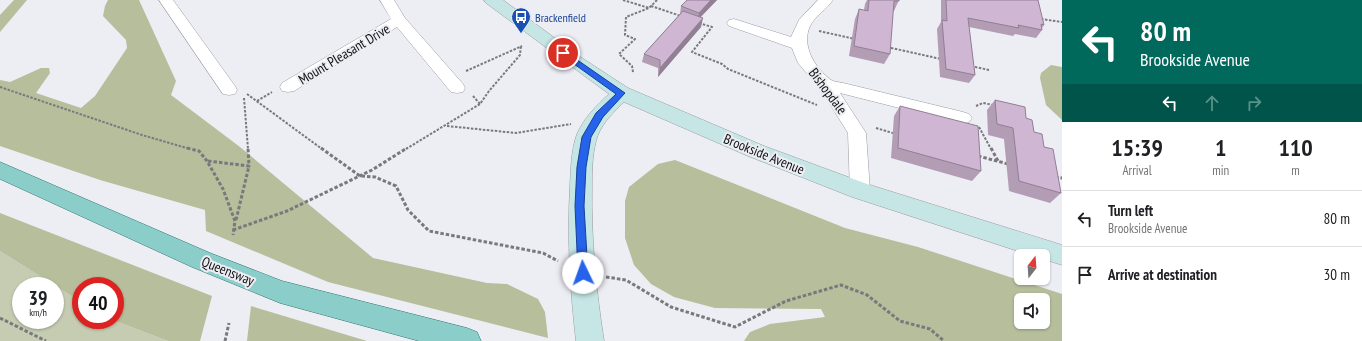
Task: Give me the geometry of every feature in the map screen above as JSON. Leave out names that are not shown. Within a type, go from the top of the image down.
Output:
[{"type":"main road","name":"Queensway","points":[[0,170],[201,260],[280,292],[467,341]]},
{"type":"street","points":[[166,0],[236,91]]},
{"type":"street","name":"Mount Pleasant Drive","points":[[387,0],[399,20],[453,83]]},
{"type":"street","name":"Brookside Avenue","points":[[492,0],[621,93],[756,151],[860,191],[1062,255]]},
{"type":"street","points":[[734,23],[799,45],[799,36],[804,23],[826,0]]},
{"type":"street","name":"Mount Pleasant Drive","points":[[288,87],[399,20]]},
{"type":"street","name":"Bishopdale","points":[[799,45],[806,63],[827,86],[857,133],[860,191]]},
{"type":"street","points":[[827,86],[843,88],[971,116]]},
{"type":"street","points":[[590,341],[583,273],[580,206],[581,176],[587,137],[596,120],[621,93]]},
{"type":"path","points":[[623,0],[649,8]]},
{"type":"path","points":[[633,72],[632,66],[620,54],[635,39],[624,35],[626,30],[626,17],[649,8],[657,0]]},
{"type":"path","points":[[1040,12],[1042,19]]},
{"type":"path","points":[[1035,18],[1062,22]]},
{"type":"path","points":[[803,27],[857,40]]},
{"type":"path","points":[[881,45],[943,59]]},
{"type":"path","points":[[453,83],[522,46]]},
{"type":"path","points":[[966,65],[990,70]]},
{"type":"path","points":[[0,87],[142,135],[199,151],[207,161],[223,189],[236,220]]},
{"type":"path","points":[[233,235],[249,166],[236,91]]},
{"type":"path","points":[[236,91],[360,176]]},
{"type":"path","points":[[993,105],[984,103],[971,116],[998,161]]},
{"type":"path","points":[[446,126],[516,133],[596,120]]},
{"type":"path","points":[[207,161],[249,166]]},
{"type":"path","points":[[233,230],[287,211],[360,176],[375,177],[396,186],[408,210],[429,231],[543,253],[583,273],[626,280],[670,307],[734,327],[786,301],[841,285],[867,295],[900,321],[930,329],[944,341]]},
{"type":"path","points":[[0,318],[46,341]]},
{"type":"path","points":[[225,341],[228,323]]},
{"type":"green space","points":[[14,0],[27,0],[0,32],[0,15]]},
{"type":"green space","points":[[108,0],[139,0],[176,81],[171,95],[240,147],[373,258],[487,283],[507,284],[538,299],[545,312],[548,338],[328,282],[206,231],[205,210],[100,180],[0,146],[0,80],[10,82],[41,68],[49,68],[50,73],[36,93],[81,108],[95,96],[127,48],[126,40],[103,16]]},
{"type":"green space","points":[[1051,65],[1062,67],[1062,120],[1046,105],[1040,78],[1041,73]]},
{"type":"green space","points":[[675,160],[845,228],[918,247],[1014,278],[1014,285],[1034,285],[1062,294],[1062,341],[744,341],[750,332],[770,324],[825,317],[821,309],[715,308],[674,297],[651,284],[634,265],[625,238],[625,201],[629,187],[658,164]]},
{"type":"green space","points":[[0,213],[212,296],[200,341],[168,341],[124,324],[124,277],[72,277],[72,296],[64,291],[64,277],[41,277],[0,251]]},
{"type":"green space","points":[[0,251],[41,277],[12,277],[12,329],[64,329],[64,291],[72,296],[72,329],[124,329],[124,324],[168,341],[0,341]]},
{"type":"green space","points":[[251,306],[367,341],[247,341]]},
{"type":"building","points":[[687,0],[711,0],[699,13],[681,6]]},
{"type":"building","points":[[869,0],[899,0],[894,1],[890,54],[854,46],[859,9],[868,11]]},
{"type":"building","points":[[946,0],[1038,0],[1044,25],[1041,24],[1042,30],[1018,25],[1019,28],[968,18],[975,75],[946,69],[942,20],[947,21]]},
{"type":"building","points":[[683,11],[703,18],[660,68],[660,60],[644,54]]},
{"type":"building","points":[[995,100],[1025,107],[1026,118],[1032,120],[1034,132],[1042,134],[1044,147],[1053,149],[1061,193],[1019,181],[1013,128],[997,124]]},
{"type":"building","points":[[900,106],[978,126],[981,171],[898,148]]},
{"type":"place","name":"Brackenfield","points":[[521,34]]},
{"type":"route","points":[[563,53],[621,93],[599,115],[587,137],[582,167],[580,206],[583,273]]}]
